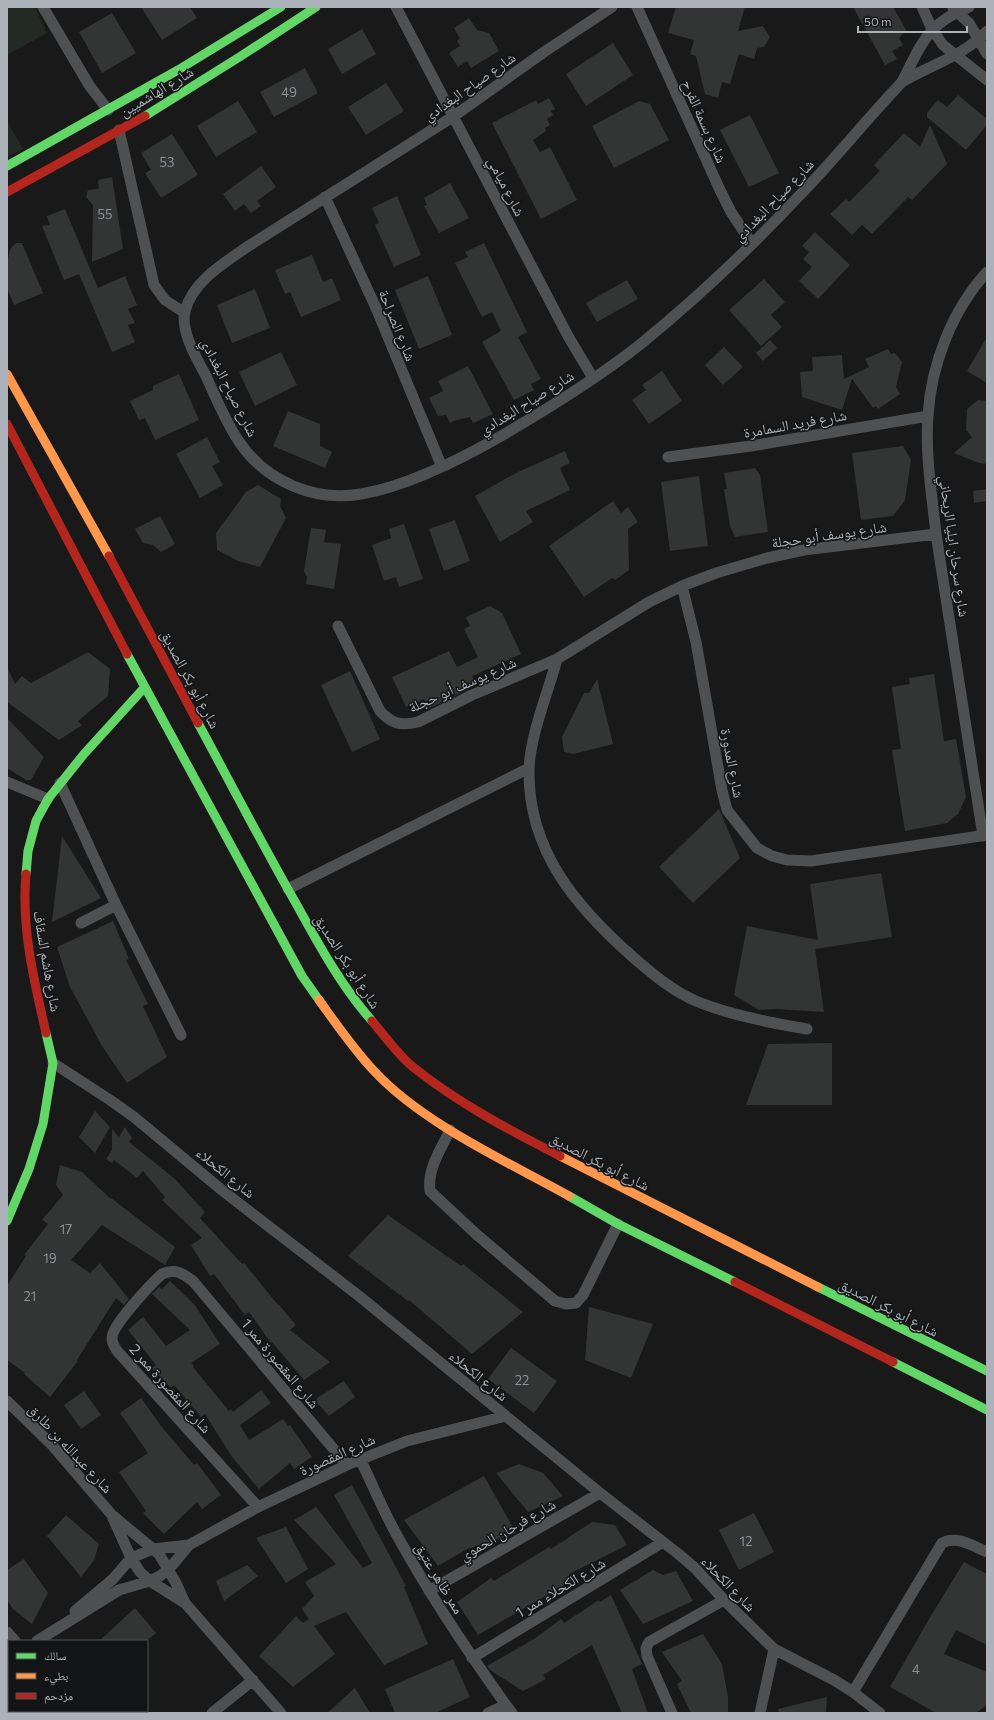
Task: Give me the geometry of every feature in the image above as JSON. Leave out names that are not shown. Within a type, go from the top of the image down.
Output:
[{"type":"main road","name":"شارع الهاشميين","points":[[7,166],[108,110],[239,34],[281,7]]},
{"type":"main road","name":"شارع الهاشميين","points":[[7,192],[119,130],[262,43],[316,7]]},
{"type":"main road","name":"شارع أبو بكر الصديق","points":[[7,374],[114,565],[288,889],[332,966],[363,1012],[412,1066],[450,1094],[500,1125],[616,1185],[987,1371]]},
{"type":"main road","points":[[7,424],[144,688],[302,976],[352,1046],[376,1073],[411,1103],[450,1130],[618,1224],[833,1330],[987,1410]]},
{"type":"main road","points":[[104,560],[114,565]]},
{"type":"main road","points":[[88,579],[88,573],[93,564]]},
{"type":"main road","name":"شارع هاشم السقاف","points":[[7,1221],[28,1169],[41,1130],[53,1063],[35,984],[26,927],[24,904],[28,851],[36,821],[48,799],[84,754],[144,688]]},
{"type":"street","points":[[43,7],[89,84],[108,110]]},
{"type":"street","name":"شارع ميامي","points":[[396,7],[561,322],[593,378]]},
{"type":"street","name":"شارع صياح البغدادي","points":[[612,7],[544,52],[454,116],[325,196],[247,247],[203,281],[193,294],[184,313],[185,326],[193,351],[226,417],[244,447],[263,468],[293,486],[312,493],[337,496],[362,494],[388,487],[442,467],[475,450],[522,424],[593,378],[640,344],[669,320],[752,244],[799,197],[902,82],[922,42],[932,29],[955,9],[969,7]]},
{"type":"street","name":"شارع بسمة الفرح","points":[[637,7],[720,190],[731,212],[752,244]]},
{"type":"street","points":[[922,7],[932,29],[943,45],[987,80]]},
{"type":"street","points":[[955,9],[983,35],[987,54]]},
{"type":"street","name":"شارع صياح البغدادي","points":[[902,82],[919,72],[969,48],[983,35]]},
{"type":"street","points":[[119,130],[154,286],[164,300],[184,313]]},
{"type":"street","name":"شارع الصراحة","points":[[325,196],[376,308],[442,467]]},
{"type":"street","name":"شارع سرحان ايليا الريحاني","points":[[985,835],[936,534],[928,451],[928,416],[935,373],[955,318],[977,283],[987,272]]},
{"type":"street","name":"شارع فريد السمامرة","points":[[668,457],[751,446],[928,416]]},
{"type":"street","name":"شارع يوسف أبو حجلة","points":[[338,626],[380,711],[389,720],[396,723],[404,724],[418,722],[472,695],[558,659],[633,611],[682,586],[742,565],[789,553],[936,534]]},
{"type":"street","name":"شارع المدورة","points":[[682,586],[696,642],[722,790],[727,810],[757,848],[772,856],[787,860],[811,861],[985,835]]},
{"type":"street","points":[[558,659],[536,728],[531,748],[529,768],[533,811],[544,847],[559,877],[574,897],[617,943],[670,987],[696,1001],[776,1024],[807,1029]]},
{"type":"street","points":[[288,889],[529,768]]},
{"type":"street","points":[[7,782],[48,799]]},
{"type":"street","points":[[60,783],[116,905],[181,1035]]},
{"type":"street","points":[[81,923],[116,905]]},
{"type":"street","name":"شارع الكحلاء","points":[[53,1063],[134,1117],[223,1191],[359,1296],[600,1493],[695,1568],[724,1600],[774,1649],[834,1680],[853,1692],[880,1713]]},
{"type":"street","points":[[450,1130],[431,1169],[429,1183],[430,1191],[476,1234],[554,1301],[566,1304],[576,1303],[584,1295],[618,1224]]},
{"type":"street","name":"شارع المقصورة ممر 2","points":[[193,1280],[182,1272],[169,1271],[162,1274],[120,1320],[113,1332],[112,1343],[118,1352],[258,1507]]},
{"type":"street","name":"شارع المقصورة ممر 1","points":[[193,1280],[347,1465]]},
{"type":"street","name":"شارع عبدالله بن طارق","points":[[7,1401],[51,1444],[112,1515],[159,1554],[169,1569],[185,1603],[281,1713]]},
{"type":"street","name":"شارع المقصورة","points":[[40,1639],[119,1590],[150,1581],[169,1569],[189,1545],[258,1507],[360,1459],[407,1441],[506,1416]]},
{"type":"street","name":"ممر ظاهر عتيق","points":[[360,1459],[398,1537],[429,1592],[472,1658],[509,1709]]},
{"type":"street","name":"شارع فرحان الحموي","points":[[429,1592],[600,1493]]},
{"type":"street","name":"شارع عبدالله بن طارق","points":[[112,1515],[131,1558],[140,1572],[150,1581],[185,1603]]},
{"type":"street","points":[[853,1692],[942,1543],[949,1539],[960,1540],[987,1552]]},
{"type":"street","name":"شارع الكحلاء ممر 1","points":[[472,1658],[663,1542]]},
{"type":"street","name":"شارع المقصورة","points":[[131,1558],[153,1549],[189,1545]]},
{"type":"street","points":[[40,1639],[113,1578],[131,1558]]},
{"type":"street","points":[[672,1713],[647,1656],[646,1648],[649,1642],[724,1600]]},
{"type":"street","points":[[7,1632],[14,1640]]},
{"type":"street","points":[[760,1713],[774,1649]]},
{"type":"street","points":[[212,1713],[253,1680]]},
{"type":"street","points":[[488,1713],[509,1709]]},
{"type":"shaded area","points":[[7,7],[35,7],[47,33],[7,55]]},
{"type":"shaded area","points":[[7,121],[23,149],[7,157]]},
{"type":"building","points":[[141,7],[190,7],[197,18],[162,40]]},
{"type":"building","points":[[676,7],[745,7],[738,31],[763,26],[770,37],[764,47],[757,48],[754,59],[739,54],[730,84],[722,82],[718,98],[705,94],[696,56],[690,54],[694,40],[668,33]]},
{"type":"building","points":[[853,7],[893,7],[906,30],[899,38],[903,45],[892,51],[897,59],[885,65]]},
{"type":"building","points":[[112,13],[136,53],[102,73],[79,32]]},
{"type":"building","points":[[469,18],[477,30],[489,33],[499,51],[471,68],[467,61],[458,67],[449,53],[460,46],[457,41],[460,39],[454,28]]},
{"type":"building","points":[[362,29],[376,54],[342,74],[328,49]]},
{"type":"building","points":[[613,43],[633,75],[586,106],[566,74]]},
{"type":"building","points":[[305,68],[318,93],[274,117],[260,92]]},
{"type":"building","points":[[386,83],[404,111],[366,135],[348,107]]},
{"type":"building","points":[[958,95],[987,119],[987,125],[966,150],[927,117],[927,113],[938,100],[947,107]]},
{"type":"building","points":[[549,98],[555,109],[551,111],[553,115],[547,119],[550,125],[545,128],[546,131],[533,140],[540,152],[550,147],[577,200],[541,219],[492,123],[536,100],[538,104]]},
{"type":"building","points":[[238,101],[257,132],[216,157],[197,126]]},
{"type":"building","points":[[639,101],[650,104],[669,140],[614,168],[592,126]]},
{"type":"building","points":[[750,115],[779,173],[749,187],[720,130]]},
{"type":"building","points":[[930,125],[947,164],[912,200],[908,197],[872,234],[862,225],[852,235],[830,214],[846,199],[849,202],[880,171],[874,165],[904,133],[920,147]]},
{"type":"building","points":[[172,134],[198,175],[161,198],[145,173],[151,170],[141,153]]},
{"type":"building","points":[[261,166],[276,187],[257,201],[261,206],[251,213],[244,204],[235,211],[223,194]]},
{"type":"building","points":[[112,177],[123,249],[92,262],[93,205],[86,197],[88,190],[99,189],[98,180]]},
{"type":"building","points":[[450,183],[469,218],[439,233],[424,206],[427,205],[424,198]]},
{"type":"building","points":[[397,196],[421,255],[394,267],[375,225],[379,223],[372,208]]},
{"type":"building","points":[[65,209],[98,288],[125,276],[137,305],[128,309],[135,323],[128,325],[135,342],[112,352],[79,274],[64,280],[42,226],[50,225],[47,216]]},
{"type":"building","points":[[815,232],[850,265],[818,299],[799,281],[812,267],[803,259],[809,252],[802,246]]},
{"type":"building","points":[[16,243],[22,243],[43,293],[14,305],[7,288],[7,264],[10,249]]},
{"type":"building","points":[[484,243],[527,332],[518,337],[541,379],[531,384],[534,390],[514,400],[482,342],[501,331],[492,312],[482,317],[455,263],[468,257],[465,252]]},
{"type":"building","points":[[312,255],[323,282],[332,278],[341,300],[301,317],[290,292],[285,294],[275,270]]},
{"type":"building","points":[[428,276],[452,335],[419,349],[395,290]]},
{"type":"building","points":[[764,279],[785,302],[771,315],[782,327],[761,346],[729,310]]},
{"type":"building","points":[[627,280],[638,299],[597,322],[586,303]]},
{"type":"building","points":[[255,289],[270,328],[232,343],[217,305]]},
{"type":"building","points":[[987,337],[987,383],[967,371]]},
{"type":"building","points":[[770,340],[777,348],[763,361],[756,353]]},
{"type":"building","points":[[724,347],[743,367],[723,385],[705,365]]},
{"type":"building","points":[[888,349],[891,354],[895,353],[902,362],[896,387],[900,394],[878,409],[876,406],[873,408],[852,379],[842,410],[802,397],[800,372],[813,371],[812,357],[842,355],[844,379],[869,367],[865,359]]},
{"type":"building","points":[[281,352],[297,385],[255,406],[239,372]]},
{"type":"building","points":[[468,366],[493,414],[473,423],[470,417],[450,423],[446,415],[438,416],[429,398],[443,391],[438,381]]},
{"type":"building","points":[[662,371],[682,401],[649,424],[632,400],[646,390],[642,385]]},
{"type":"building","points":[[179,374],[199,420],[155,440],[145,418],[139,420],[130,401],[153,390],[153,386]]},
{"type":"building","points":[[978,400],[987,401],[987,464],[979,463],[954,453],[972,437],[966,430],[967,409]]},
{"type":"building","points":[[288,411],[320,424],[320,446],[332,452],[325,468],[273,446]]},
{"type":"building","points":[[207,437],[220,462],[212,466],[223,485],[200,498],[176,454]]},
{"type":"building","points":[[903,446],[911,460],[905,500],[893,516],[861,520],[852,453]]},
{"type":"building","points":[[565,451],[570,463],[560,468],[570,490],[526,511],[533,522],[500,542],[475,496],[516,473]]},
{"type":"building","points":[[755,468],[760,475],[768,532],[735,537],[730,526],[724,489],[727,489],[724,473]]},
{"type":"building","points":[[699,476],[708,546],[670,551],[661,482]]},
{"type":"building","points":[[258,485],[281,499],[280,506],[286,518],[260,567],[238,561],[217,550],[216,533],[246,492]]},
{"type":"building","points":[[987,489],[987,501],[974,503],[973,491]]},
{"type":"building","points":[[613,501],[621,513],[628,507],[638,522],[628,529],[629,570],[615,580],[612,578],[584,597],[549,546]]},
{"type":"building","points":[[160,516],[175,544],[161,552],[153,545],[143,543],[135,529]]},
{"type":"building","points":[[455,520],[470,561],[444,571],[429,529]]},
{"type":"building","points":[[404,524],[423,579],[399,587],[396,577],[384,581],[372,545],[391,538],[389,529]]},
{"type":"building","points":[[311,528],[326,530],[324,542],[341,544],[334,589],[306,584],[307,577],[304,571]]},
{"type":"building","points":[[490,606],[502,613],[521,654],[472,676],[477,685],[428,709],[424,699],[406,707],[392,677],[449,651],[457,667],[478,657],[464,629],[470,626],[466,617]]},
{"type":"building","points":[[88,652],[110,669],[108,696],[78,721],[82,725],[59,740],[7,702],[7,667],[15,684],[22,676],[31,683]]},
{"type":"building","points":[[350,671],[380,739],[352,752],[321,685]]},
{"type":"building","points":[[934,674],[944,741],[956,739],[966,797],[958,814],[947,823],[905,831],[892,750],[901,749],[892,687],[910,684],[909,678]]},
{"type":"building","points":[[597,679],[613,744],[573,754],[564,752],[562,737],[584,693],[589,693]]},
{"type":"building","points":[[7,718],[44,757],[31,780],[26,780],[7,768]]},
{"type":"building","points":[[719,809],[740,858],[693,903],[659,867]]},
{"type":"building","points":[[62,836],[101,898],[52,922]]},
{"type":"building","points":[[881,873],[892,937],[815,949],[824,1012],[776,1009],[759,1010],[734,995],[747,926],[818,940],[810,884]]},
{"type":"building","points":[[113,921],[129,959],[126,960],[148,1004],[143,1006],[167,1057],[127,1083],[102,1046],[70,987],[57,947]]},
{"type":"building","points":[[832,1043],[832,1105],[746,1105],[768,1044]]},
{"type":"building","points":[[95,1111],[110,1127],[95,1153],[79,1137]]},
{"type":"building","points":[[125,1127],[132,1138],[129,1142],[175,1179],[205,1212],[200,1218],[242,1264],[244,1263],[296,1325],[290,1330],[330,1362],[304,1380],[272,1342],[271,1343],[249,1312],[245,1315],[214,1274],[210,1276],[191,1245],[202,1238],[162,1200],[165,1197],[143,1171],[137,1178],[114,1160],[112,1163],[106,1159],[112,1150],[112,1129],[119,1137]]},
{"type":"building","points":[[60,1165],[82,1172],[111,1199],[175,1247],[165,1265],[102,1225],[71,1260],[90,1273],[100,1263],[129,1299],[124,1305],[116,1298],[77,1360],[78,1361],[50,1397],[24,1374],[25,1373],[7,1360],[7,1286],[26,1256],[24,1255],[48,1224],[42,1220],[63,1195],[56,1185]]},
{"type":"building","points":[[388,1215],[461,1266],[463,1264],[523,1312],[472,1354],[409,1300],[408,1301],[348,1256]]},
{"type":"building","points":[[170,1281],[194,1304],[220,1344],[191,1363],[229,1411],[231,1409],[233,1412],[261,1390],[271,1403],[240,1425],[249,1440],[283,1419],[288,1426],[290,1425],[312,1457],[294,1469],[290,1463],[259,1489],[232,1457],[205,1414],[201,1417],[174,1385],[171,1388],[152,1368],[156,1365],[128,1330],[143,1317],[166,1346],[190,1330],[152,1294],[159,1287],[162,1289]]},
{"type":"building","points":[[589,1307],[653,1324],[631,1378],[585,1360]]},
{"type":"building","points":[[511,1348],[557,1381],[534,1413],[488,1379]]},
{"type":"building","points":[[344,1381],[355,1397],[329,1416],[317,1403],[317,1398]]},
{"type":"building","points":[[84,1391],[101,1415],[81,1429],[64,1405]]},
{"type":"building","points":[[141,1398],[161,1426],[194,1465],[197,1463],[221,1495],[202,1509],[197,1502],[164,1534],[143,1513],[146,1511],[119,1472],[148,1453],[120,1413]]},
{"type":"building","points":[[519,1464],[543,1473],[563,1496],[528,1512],[496,1473]]},
{"type":"building","points":[[484,1476],[516,1533],[467,1549],[438,1566],[404,1520]]},
{"type":"building","points":[[352,1485],[406,1586],[404,1587],[428,1644],[384,1665],[346,1612],[314,1626],[335,1654],[293,1687],[259,1656],[296,1616],[303,1623],[309,1619],[302,1609],[314,1596],[305,1582],[336,1564],[294,1520],[316,1507],[363,1568],[372,1563],[334,1495]]},
{"type":"building","points":[[754,1513],[774,1552],[739,1570],[719,1530]]},
{"type":"building","points":[[66,1515],[99,1544],[94,1560],[81,1577],[47,1536]]},
{"type":"building","points":[[592,1522],[615,1525],[627,1545],[569,1574],[573,1580],[478,1635],[457,1602],[491,1578],[494,1581],[549,1547],[551,1549]]},
{"type":"building","points":[[286,1527],[308,1569],[286,1583],[256,1538]]},
{"type":"building","points":[[24,1559],[48,1593],[32,1624],[13,1609],[7,1600],[7,1570]]},
{"type":"building","points":[[964,1562],[987,1574],[987,1645],[956,1630],[944,1654],[987,1672],[987,1705],[976,1713],[936,1713],[890,1687]]},
{"type":"building","points":[[247,1565],[258,1576],[224,1601],[216,1581]]},
{"type":"building","points":[[653,1570],[663,1575],[676,1571],[693,1601],[643,1624],[620,1590]]},
{"type":"building","points":[[611,1595],[642,1664],[632,1669],[648,1713],[622,1713],[592,1645],[543,1675],[546,1679],[523,1691],[490,1670],[487,1666],[534,1639],[561,1619],[564,1623],[599,1600],[600,1602]]},
{"type":"building","points":[[135,1608],[156,1633],[147,1640],[100,1640]]},
{"type":"building","points":[[703,1634],[722,1664],[728,1697],[728,1713],[691,1713],[677,1684],[682,1681],[662,1652]]},
{"type":"building","points":[[453,1659],[470,1697],[435,1713],[395,1713],[385,1689]]},
{"type":"building","points":[[355,1688],[370,1713],[327,1713]]},
{"type":"building","points":[[827,1697],[826,1713],[779,1713],[778,1709]]},
{"type":"traffic: fast","points":[[7,166],[178,70],[281,7]]},
{"type":"traffic: fast","points":[[145,116],[316,7]]},
{"type":"traffic: fast","points":[[127,654],[302,976],[319,1000]]},
{"type":"traffic: fast","points":[[26,874],[28,851],[36,821],[48,799],[84,754],[144,688]]},
{"type":"traffic: fast","points":[[198,723],[323,952],[341,981],[372,1021]]},
{"type":"traffic: fast","points":[[7,1221],[29,1169],[43,1124],[53,1063],[46,1033]]},
{"type":"traffic: fast","points":[[569,1196],[618,1224],[735,1282]]},
{"type":"traffic: fast","points":[[818,1287],[987,1371]]},
{"type":"traffic: fast","points":[[893,1362],[987,1410]]},
{"type":"traffic: slow","points":[[7,374],[109,556]]},
{"type":"traffic: slow","points":[[319,1000],[367,1064],[395,1091],[441,1125],[569,1196]]},
{"type":"traffic: slow","points":[[560,1156],[818,1287]]},
{"type":"traffic: jam","points":[[7,192],[145,116]]},
{"type":"traffic: jam","points":[[7,424],[127,654]]},
{"type":"traffic: jam","points":[[109,556],[198,723]]},
{"type":"traffic: jam","points":[[26,874],[25,914],[27,934],[33,974],[46,1033]]},
{"type":"traffic: jam","points":[[372,1021],[402,1057],[430,1080],[484,1115],[560,1156]]},
{"type":"traffic: jam","points":[[735,1282],[893,1362]]}]
